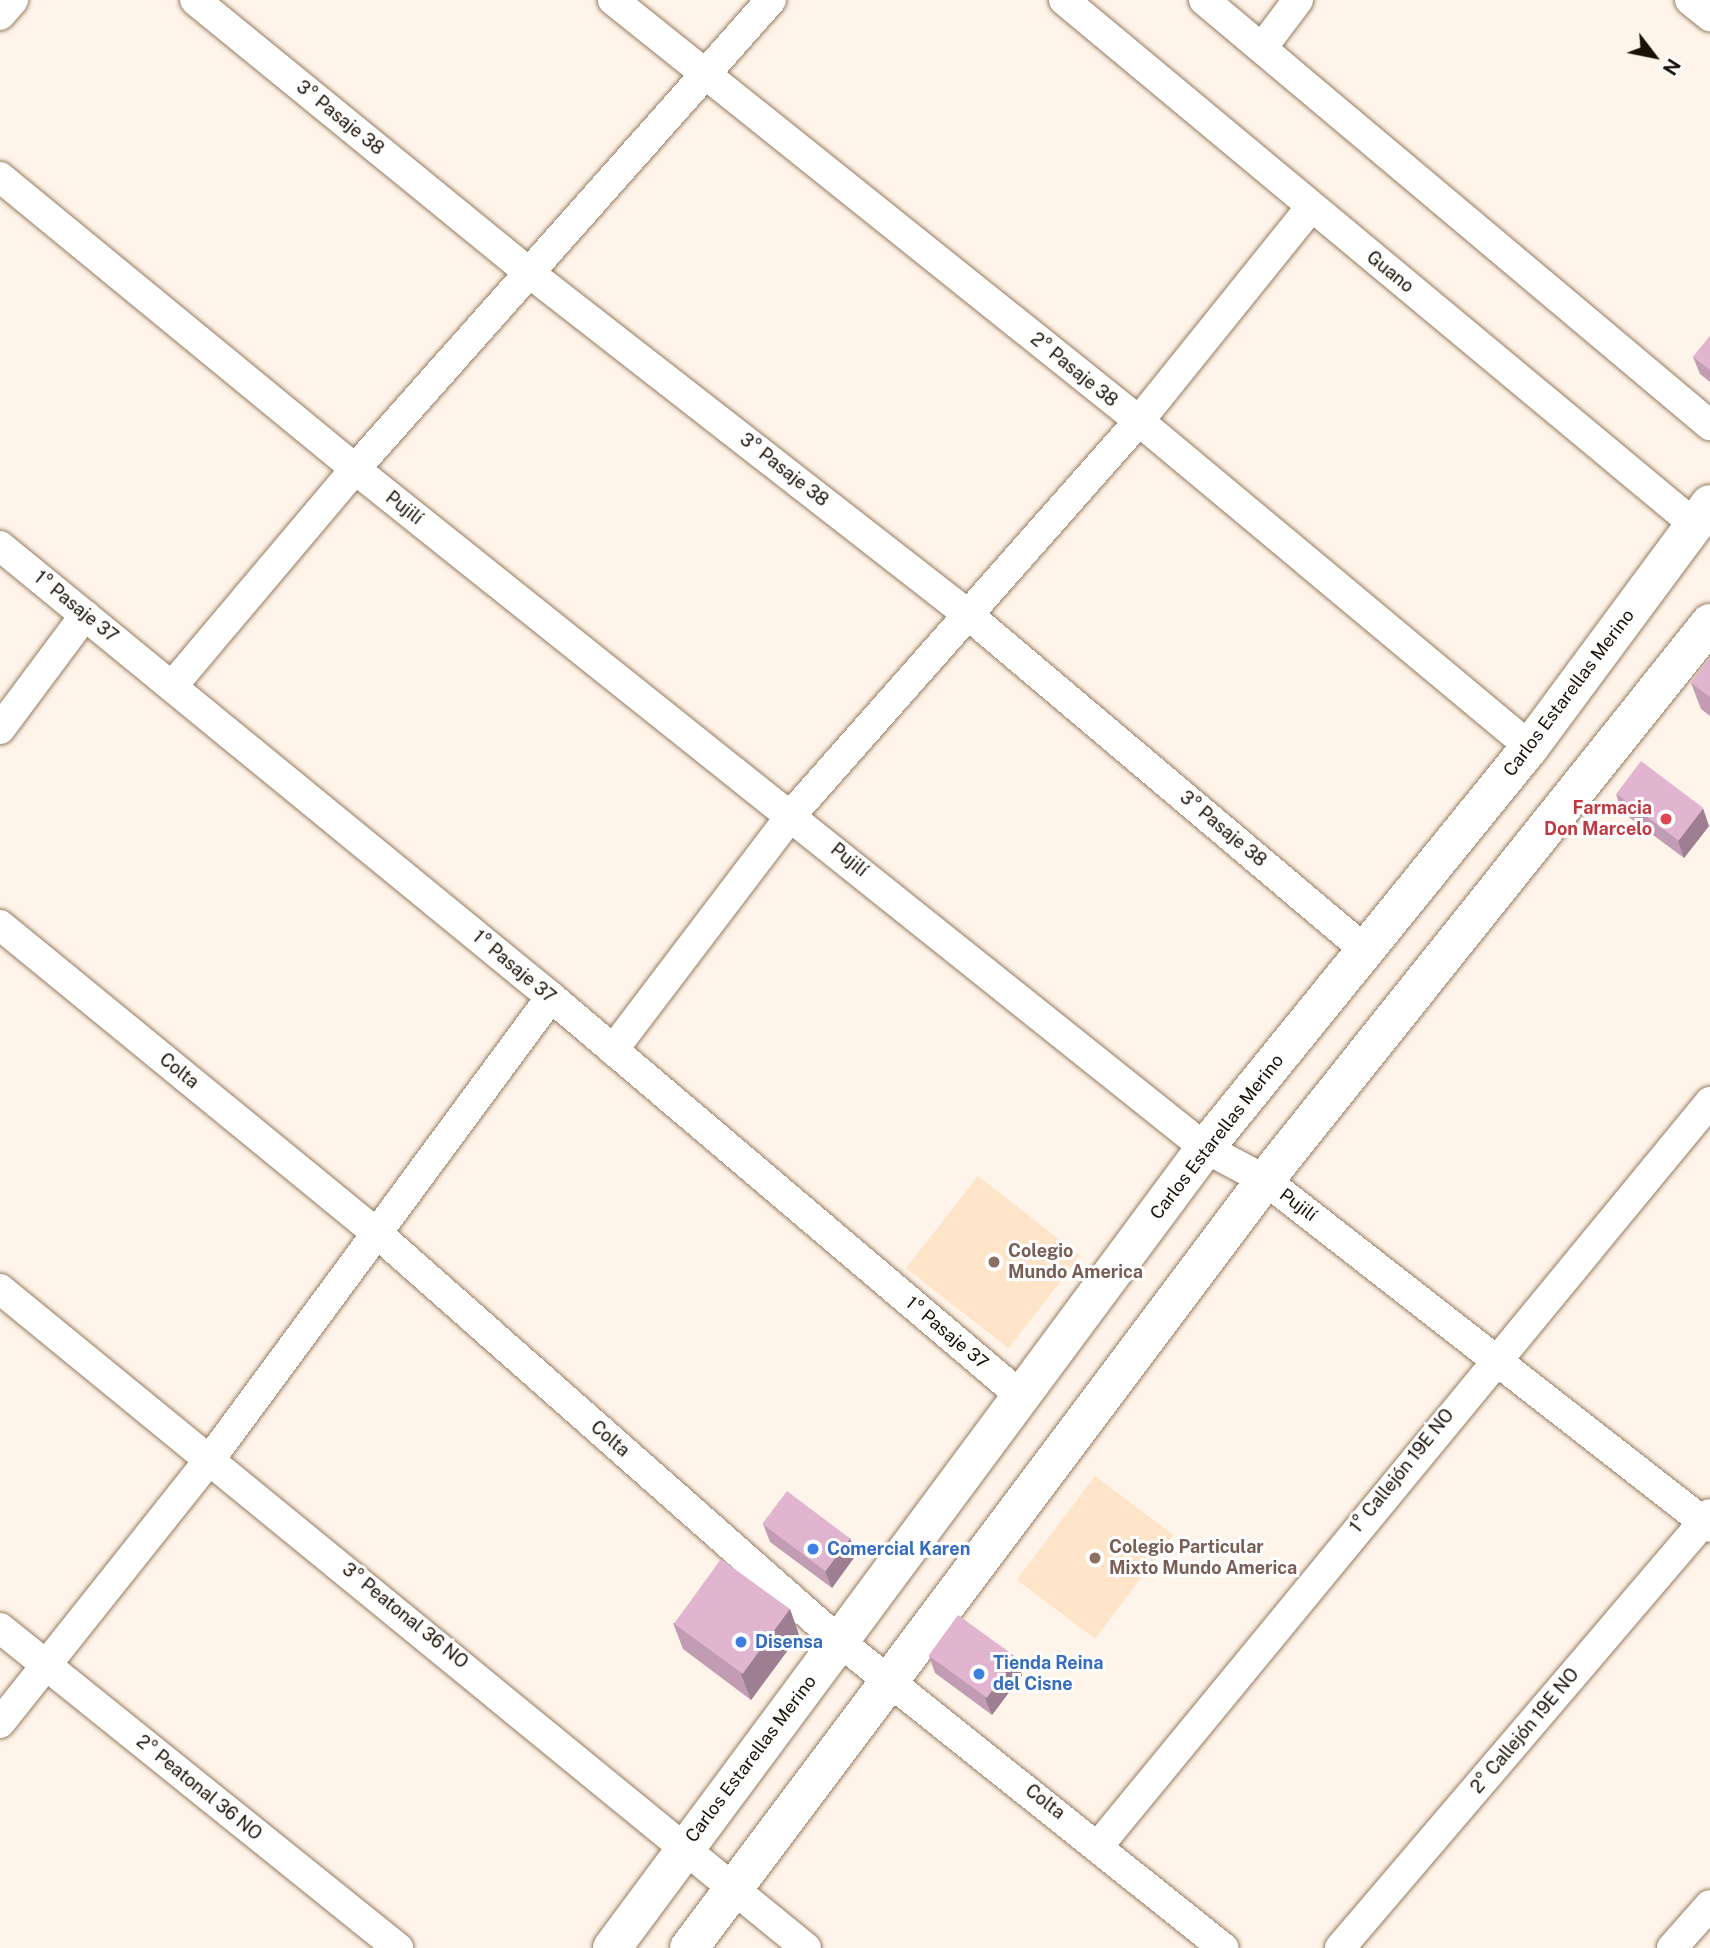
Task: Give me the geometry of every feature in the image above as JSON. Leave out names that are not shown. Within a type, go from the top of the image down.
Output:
[{"type":"street","points":[[0,15],[13,0]]},
{"type":"street","name":"3° Pasaje 38","points":[[195,0],[531,274],[966,613],[1365,950]]},
{"type":"street","name":"2° Pasaje 38","points":[[613,0],[1139,421],[1530,747]]},
{"type":"street","points":[[174,684],[355,470],[771,0]]},
{"type":"street","name":"Guano","points":[[1064,0],[1311,207],[1705,526]]},
{"type":"street","points":[[1204,0],[1710,425]]},
{"type":"street","points":[[1262,47],[1298,0]]},
{"type":"street","name":"Pujilí","points":[[0,177],[355,470],[792,814],[1205,1148],[1265,1180],[1496,1355],[1708,1521]]},
{"type":"street","points":[[613,1050],[792,814],[966,613],[1139,421],[1311,207]]},
{"type":"street","name":"Carlos Estarellas Merino","points":[[612,1948],[686,1844],[840,1642],[1205,1148],[1705,526]]},
{"type":"street","name":"1° Pasaje 37","points":[[0,546],[174,684],[551,997],[1021,1396]]},
{"type":"street","points":[[0,729],[85,615]]},
{"type":"street","points":[[689,1948],[731,1888],[1265,1180],[1710,623]]},
{"type":"street","name":"Colta","points":[[0,925],[379,1235],[840,1642],[1100,1845],[1224,1948]]},
{"type":"street","points":[[0,1723],[211,1458],[379,1235],[551,997]]},
{"type":"street","name":"1° Callejón 19E NO","points":[[1100,1845],[1496,1355],[1710,1102]]},
{"type":"street","name":"3° Peatonal 36 NO","points":[[0,1290],[686,1844],[731,1888],[806,1948]]},
{"type":"street","name":"2° Callejón 19E NO","points":[[1340,1948],[1708,1521]]},
{"type":"street","name":"2° Peatonal 36 NO","points":[[0,1628],[398,1948]]},
{"type":"street","points":[[1672,1948],[1710,1905]]},
{"type":"shaded area","name":"Colegio Mundo America","points":[[978,1176],[1080,1256],[1008,1348],[906,1268]]},
{"type":"shaded area","name":"Colegio Particular Mixto Mundo America","points":[[1095,1476],[1173,1535],[1095,1639],[1017,1580]]},
{"type":"building","points":[[1710,336],[1710,370],[1693,357]]},
{"type":"building","points":[[1710,658],[1710,697],[1691,683]]},
{"type":"building","points":[[1641,761],[1703,808],[1679,841],[1616,794]]},
{"type":"building","points":[[787,1491],[850,1539],[825,1571],[762,1524]]},
{"type":"building","points":[[721,1559],[790,1609],[743,1674],[674,1624]]},
{"type":"building","name":"Tienda Reina del Cisne","points":[[958,1615],[1016,1657],[987,1698],[929,1655]]},
{"type":"place","name":"Farmacia Don Marcelo","points":[[1666,819]]},
{"type":"place","name":"Colegio Mundo America","points":[[994,1262]]},
{"type":"place","name":"Comercial Karen","points":[[813,1549]]},
{"type":"place","name":"Colegio Particular Mixto Mundo America","points":[[1095,1558]]},
{"type":"place","name":"Disensa","points":[[741,1642]]},
{"type":"place","name":"Tienda Reina del Cisne","points":[[979,1674]]}]
